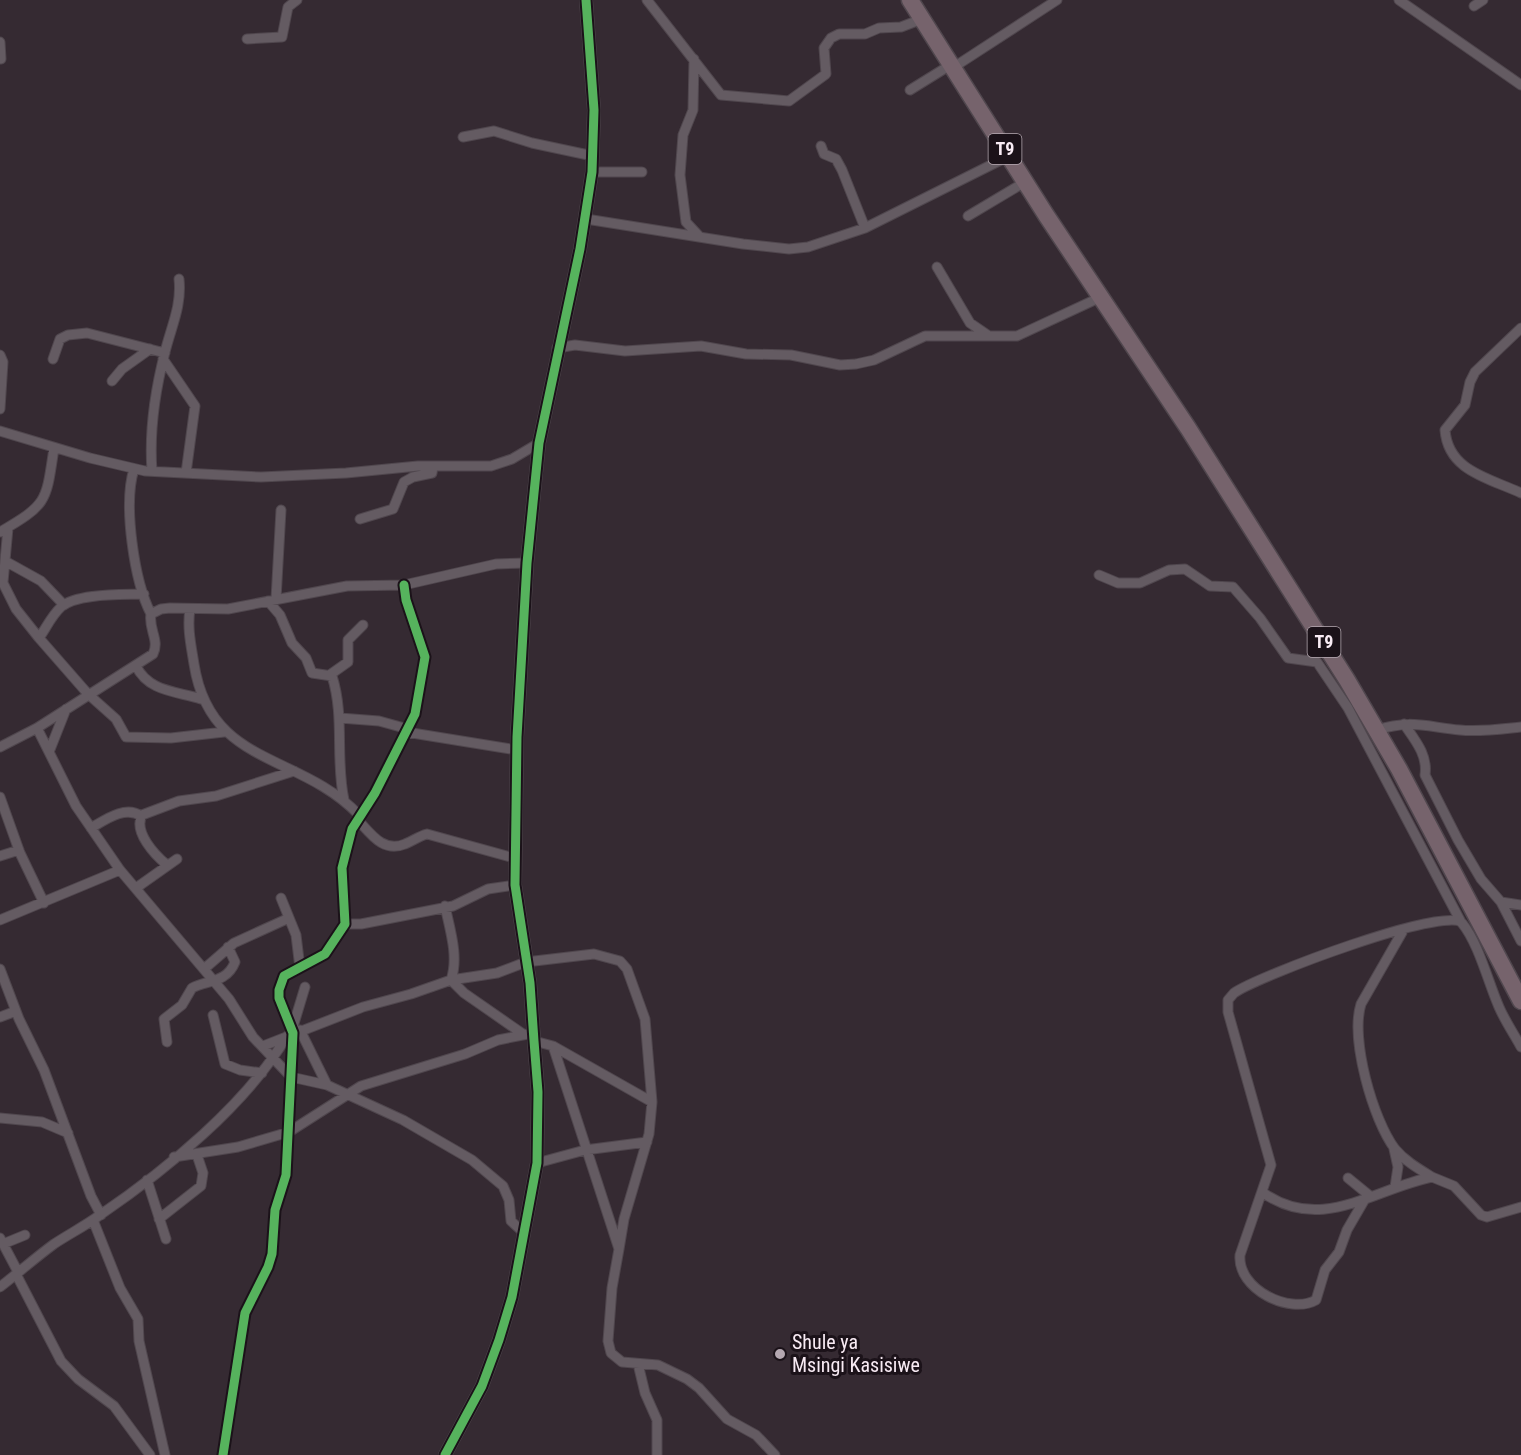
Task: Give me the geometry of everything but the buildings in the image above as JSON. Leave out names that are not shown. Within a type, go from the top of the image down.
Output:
[{"type":"highway","name":"T9","points":[[910,0],[1025,182],[1206,456],[1377,730],[1521,1001]]},
{"type":"street","points":[[247,39],[282,37],[288,7],[297,0]]},
{"type":"street","points":[[445,1455],[491,1364],[512,1297],[537,1163],[538,1092],[530,1036],[526,962],[515,885],[516,750],[527,563],[539,443],[557,348],[586,219],[592,172],[594,110],[586,0]]},
{"type":"street","points":[[647,0],[721,95],[789,101],[826,74],[824,48],[831,38],[839,34],[865,34],[879,28],[902,27],[922,19]]},
{"type":"street","points":[[910,90],[1058,0]]},
{"type":"street","points":[[1399,0],[1521,85]]},
{"type":"street","points":[[0,42],[1,58]]},
{"type":"street","points":[[694,60],[693,110],[683,135],[680,175],[686,222],[699,236]]},
{"type":"street","points":[[463,137],[494,131],[532,143],[593,156]]},
{"type":"street","points":[[821,146],[822,153],[836,159],[842,170],[865,228]]},
{"type":"street","points":[[586,219],[789,249],[826,243],[865,228],[1009,156]]},
{"type":"street","points":[[592,172],[642,172]]},
{"type":"street","points":[[968,216],[1025,182]]},
{"type":"street","points":[[937,267],[970,323],[991,337]]},
{"type":"street","points":[[152,471],[151,432],[164,356],[180,301],[179,279]]},
{"type":"street","points":[[557,348],[575,345],[625,351],[701,345],[746,354],[791,354],[840,365],[867,362],[925,336],[1017,336],[1101,297]]},
{"type":"street","points":[[1521,328],[1475,372],[1470,382],[1468,399],[1445,430],[1448,445],[1456,461],[1521,493]]},
{"type":"street","points":[[53,359],[60,339],[76,333],[87,333],[150,349],[164,356],[195,406],[186,473]]},
{"type":"street","points":[[112,381],[122,369],[150,349]]},
{"type":"street","points":[[0,355],[3,362],[0,409]]},
{"type":"street","points":[[0,430],[54,448],[134,469],[291,477],[433,467],[491,466],[512,459],[539,443]]},
{"type":"street","points":[[54,448],[49,482],[41,503],[33,513],[4,530],[5,561],[1,580],[16,609],[88,694],[118,722],[127,737],[171,738],[224,732]]},
{"type":"street","points":[[360,519],[393,509],[404,483],[413,477],[432,473],[433,467]]},
{"type":"street","points":[[0,747],[38,728],[88,694],[136,666],[155,651],[156,640],[150,628],[151,614],[134,548],[129,491],[134,469]]},
{"type":"street","points":[[281,510],[272,600],[292,643],[306,658],[314,675],[331,674],[348,662],[348,640],[363,624]]},
{"type":"street","points":[[5,561],[41,581],[64,605]]},
{"type":"street","points":[[151,614],[160,609],[228,609],[347,586],[405,585],[496,564],[527,563]]},
{"type":"street","points":[[1099,575],[1118,583],[1140,583],[1169,570],[1185,569],[1210,586],[1235,588],[1288,658],[1317,662],[1348,708],[1461,922],[1484,969],[1499,1007],[1521,1047]]},
{"type":"street","points":[[327,1085],[293,1032],[280,1003],[279,990],[284,976],[325,954],[345,924],[342,868],[352,829],[375,793],[415,714],[426,661],[405,585]]},
{"type":"street","points":[[39,638],[64,605],[104,596],[144,594]]},
{"type":"street","points":[[190,609],[189,634],[201,699],[224,732],[243,746],[294,771],[344,800],[377,840],[389,847],[403,845],[427,834],[514,858]]},
{"type":"street","points":[[136,666],[142,678],[153,687],[201,699]]},
{"type":"street","points":[[331,674],[340,718],[339,774],[344,800]]},
{"type":"street","points":[[49,752],[67,708]]},
{"type":"street","points":[[340,718],[379,721],[407,731],[516,750]]},
{"type":"street","points":[[1377,730],[1415,722],[1470,730],[1521,727]]},
{"type":"street","points":[[1404,723],[1425,757],[1427,766],[1425,775],[1437,800],[1481,879],[1501,902],[1521,941]]},
{"type":"street","points":[[38,728],[62,782],[120,870],[229,999],[253,1037],[273,1059],[291,1077],[327,1085],[347,1093],[428,1133],[472,1160],[502,1186],[508,1197],[511,1221],[523,1232]]},
{"type":"street","points":[[141,816],[179,801],[216,796],[294,771]]},
{"type":"street","points":[[0,797],[19,849],[44,903]]},
{"type":"street","points":[[91,828],[125,812],[134,812],[141,816]]},
{"type":"street","points":[[141,816],[140,821],[147,846],[167,865]]},
{"type":"street","points":[[0,856],[19,849]]},
{"type":"street","points":[[136,888],[177,858]]},
{"type":"street","points":[[0,920],[120,870]]},
{"type":"street","points":[[345,924],[361,924],[462,903],[488,889],[515,885]]},
{"type":"street","points":[[281,898],[296,938],[300,968]]},
{"type":"street","points":[[1501,902],[1521,905]]},
{"type":"street","points":[[445,906],[454,951],[454,969],[451,980]]},
{"type":"street","points":[[204,969],[228,946],[289,918]]},
{"type":"street","points":[[1368,1197],[1347,1230],[1339,1252],[1325,1270],[1319,1296],[1311,1303],[1303,1304],[1258,1292],[1242,1273],[1240,1255],[1271,1165],[1228,1012],[1228,1000],[1240,988],[1267,974],[1404,929],[1442,919],[1455,918],[1461,922]]},
{"type":"street","points":[[1404,929],[1367,991],[1358,1014],[1366,1075],[1380,1124],[1394,1147],[1417,1168],[1454,1186],[1481,1215],[1487,1217],[1521,1207]]},
{"type":"street","points":[[167,1042],[163,1022],[166,1016],[182,1005],[192,988],[216,983],[234,964],[228,946]]},
{"type":"street","points":[[262,1046],[293,1032],[451,980],[497,973],[526,962],[594,954],[620,961],[627,969],[645,1019],[652,1102],[647,1142],[619,1249],[612,1288],[609,1348],[616,1359],[622,1362],[658,1365],[687,1379],[699,1388],[728,1419],[756,1435],[775,1455]]},
{"type":"street","points":[[0,969],[16,1011],[44,1070],[68,1133],[120,1288],[138,1319],[142,1356],[165,1455]]},
{"type":"street","points":[[451,980],[464,993],[530,1036],[554,1046],[652,1102]]},
{"type":"street","points":[[223,1455],[245,1313],[272,1254],[274,1210],[286,1175],[293,1032],[305,987]]},
{"type":"street","points":[[0,1017],[16,1011]]},
{"type":"street","points":[[213,1015],[225,1064],[240,1070],[262,1073]]},
{"type":"street","points":[[0,1287],[54,1244],[97,1217],[147,1180],[174,1157],[262,1073],[293,1032]]},
{"type":"street","points":[[174,1157],[238,1147],[289,1132],[347,1093],[381,1079],[530,1036]]},
{"type":"street","points":[[554,1046],[585,1150],[619,1249]]},
{"type":"street","points":[[0,1118],[42,1122],[68,1133]]},
{"type":"street","points":[[537,1163],[585,1150],[647,1142]]},
{"type":"street","points":[[1394,1147],[1398,1167],[1395,1187]]},
{"type":"street","points":[[159,1219],[201,1186],[203,1173],[197,1155]]},
{"type":"street","points":[[1262,1192],[1280,1205],[1301,1209],[1335,1209],[1395,1187],[1432,1177]]},
{"type":"street","points":[[1348,1178],[1368,1197]]},
{"type":"street","points":[[147,1180],[166,1239]]},
{"type":"street","points":[[25,1235],[1,1241],[61,1361],[78,1380],[114,1406],[135,1431],[150,1455]]},
{"type":"street","points":[[638,1364],[645,1393],[657,1420],[657,1455]]},
{"type":"cycle path","points":[[445,1455],[482,1386],[499,1340],[512,1297],[537,1163],[538,1092],[530,983],[515,885],[517,737],[527,563],[539,443],[580,249],[592,172],[594,110],[586,0]]},
{"type":"cycle path","points":[[223,1455],[245,1313],[272,1254],[275,1210],[286,1175],[293,1033],[279,998],[279,990],[284,976],[325,954],[345,924],[342,868],[352,829],[375,793],[415,714],[425,657],[406,600],[404,585]]},
{"type":"place","name":"Shule ya Msingi Kasisiwe","points":[[780,1354]]}]
